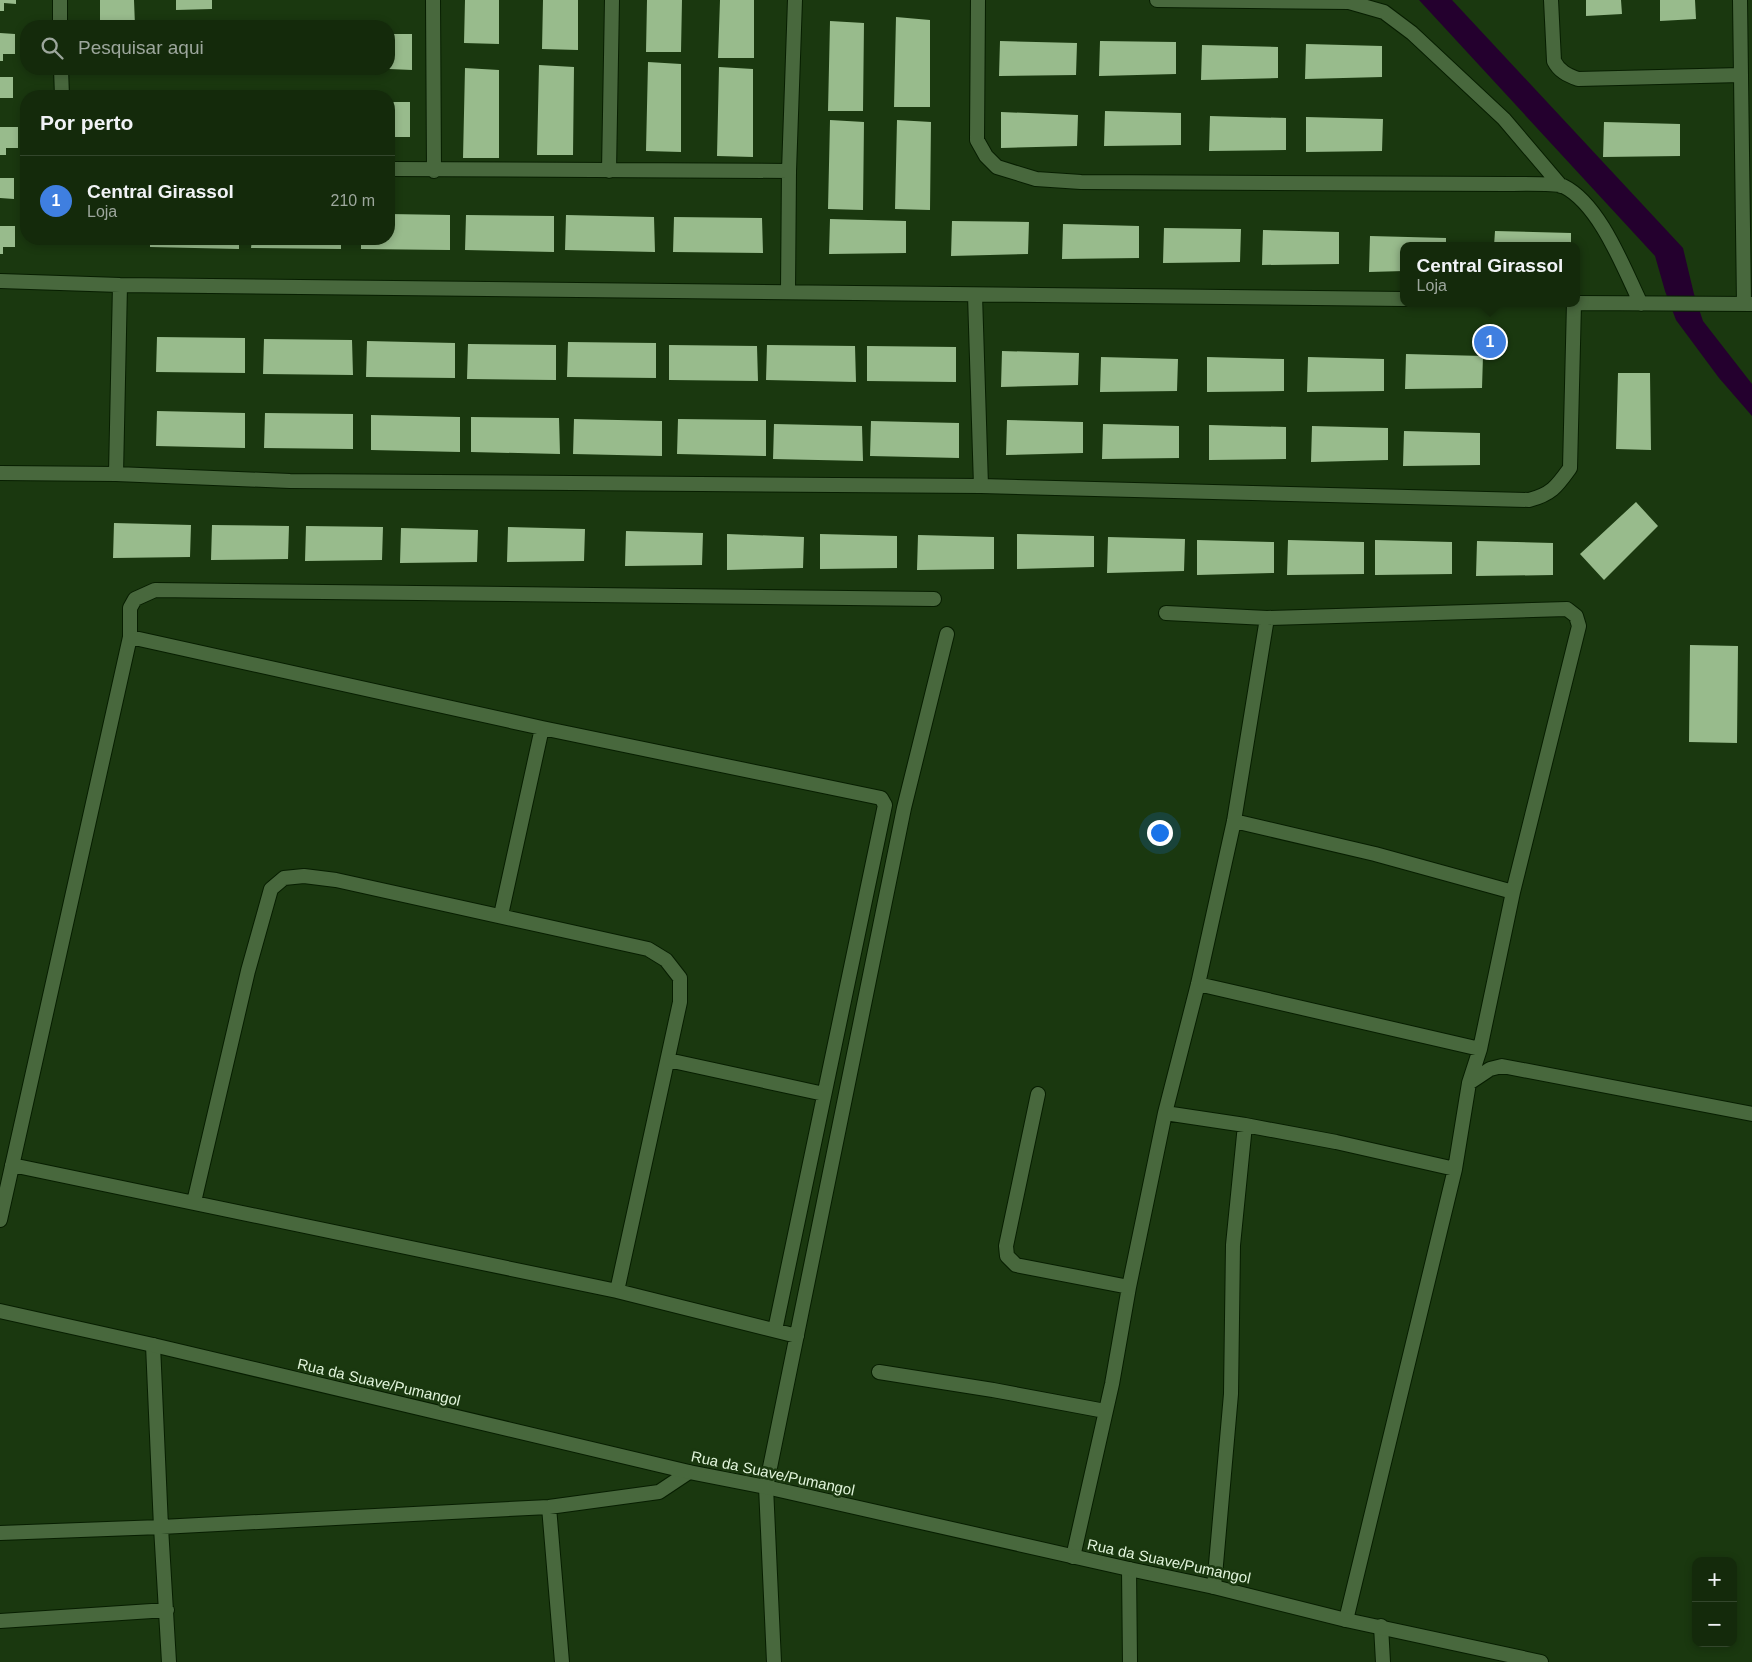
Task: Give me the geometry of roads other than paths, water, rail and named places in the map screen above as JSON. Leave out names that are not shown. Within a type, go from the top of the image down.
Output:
[{"type":"street","points":[[60,0],[60,20]]},
{"type":"street","points":[[433,0],[434,171]]},
{"type":"street","points":[[609,171],[612,0]]},
{"type":"street","points":[[788,291],[789,171],[795,0]]},
{"type":"street","points":[[978,0],[977,140],[986,156],[997,167],[1036,178],[1081,182],[1562,186]]},
{"type":"street","points":[[1157,0],[1349,2],[1384,12],[1412,33],[1504,118],[1562,186],[1582,200],[1609,237],[1641,304]]},
{"type":"street","points":[[1551,0],[1554,61],[1558,68],[1578,79],[1741,75]]},
{"type":"street","points":[[1580,303],[1748,304],[1740,0]]},
{"type":"street","points":[[61,75],[62,90]]},
{"type":"street","points":[[395,170],[789,171]]},
{"type":"street","points":[[0,281],[120,285],[1400,299]]},
{"type":"street","points":[[116,474],[120,285]]},
{"type":"street","points":[[975,295],[981,486]]},
{"type":"street","points":[[0,473],[116,474],[290,481],[981,486],[1529,500],[1543,497],[1557,487],[1570,468],[1575,307]]},
{"type":"street","points":[[0,1220],[130,637],[130,608],[135,599],[155,590],[934,599]]},
{"type":"street","points":[[1166,613],[1267,618],[1567,609],[1576,616],[1579,626],[1513,892],[1480,1049],[1469,1082],[1455,1169],[1346,1620]]},
{"type":"street","points":[[1073,1557],[1112,1384],[1129,1287],[1165,1113],[1198,984],[1234,821],[1267,618]]},
{"type":"street","points":[[774,1662],[766,1487],[904,808],[947,634]]},
{"type":"street","points":[[130,637],[542,728],[881,798],[885,805],[775,1330]]},
{"type":"street","points":[[501,915],[542,728]]},
{"type":"street","points":[[1234,821],[1375,854],[1513,892]]},
{"type":"street","points":[[194,1202],[248,972],[271,889],[284,878],[304,876],[336,880],[648,949],[666,960],[680,978],[680,1002],[618,1291]]},
{"type":"street","points":[[1198,984],[1480,1049]]},
{"type":"street","points":[[668,1060],[824,1094]]},
{"type":"street","points":[[1469,1082],[1490,1069],[1502,1066],[1752,1114]]},
{"type":"street","points":[[1038,1094],[1006,1246],[1007,1256],[1016,1265],[1129,1287]]},
{"type":"street","points":[[1165,1113],[1245,1125],[1336,1142],[1455,1169]]},
{"type":"street","points":[[1214,1587],[1231,1394],[1233,1245],[1245,1125]]},
{"type":"street","points":[[12,1165],[618,1291],[797,1336]]},
{"type":"street","name":"Rua da Suave/Pumangol","points":[[0,1311],[153,1345],[689,1472],[766,1487],[1214,1587],[1346,1620],[1381,1626],[1541,1662]]},
{"type":"street","points":[[153,1345],[169,1662]]},
{"type":"street","points":[[879,1372],[975,1386],[1105,1411]]},
{"type":"street","points":[[0,1532],[161,1527],[549,1507],[659,1492],[689,1472]]},
{"type":"street","points":[[549,1507],[562,1662]]},
{"type":"street","points":[[1129,1569],[1130,1662]]},
{"type":"street","points":[[0,1621],[167,1610]]},
{"type":"street","points":[[1381,1626],[1383,1662]]},
{"type":"place","name":"Central Girassol","points":[[1490,342]]}]
